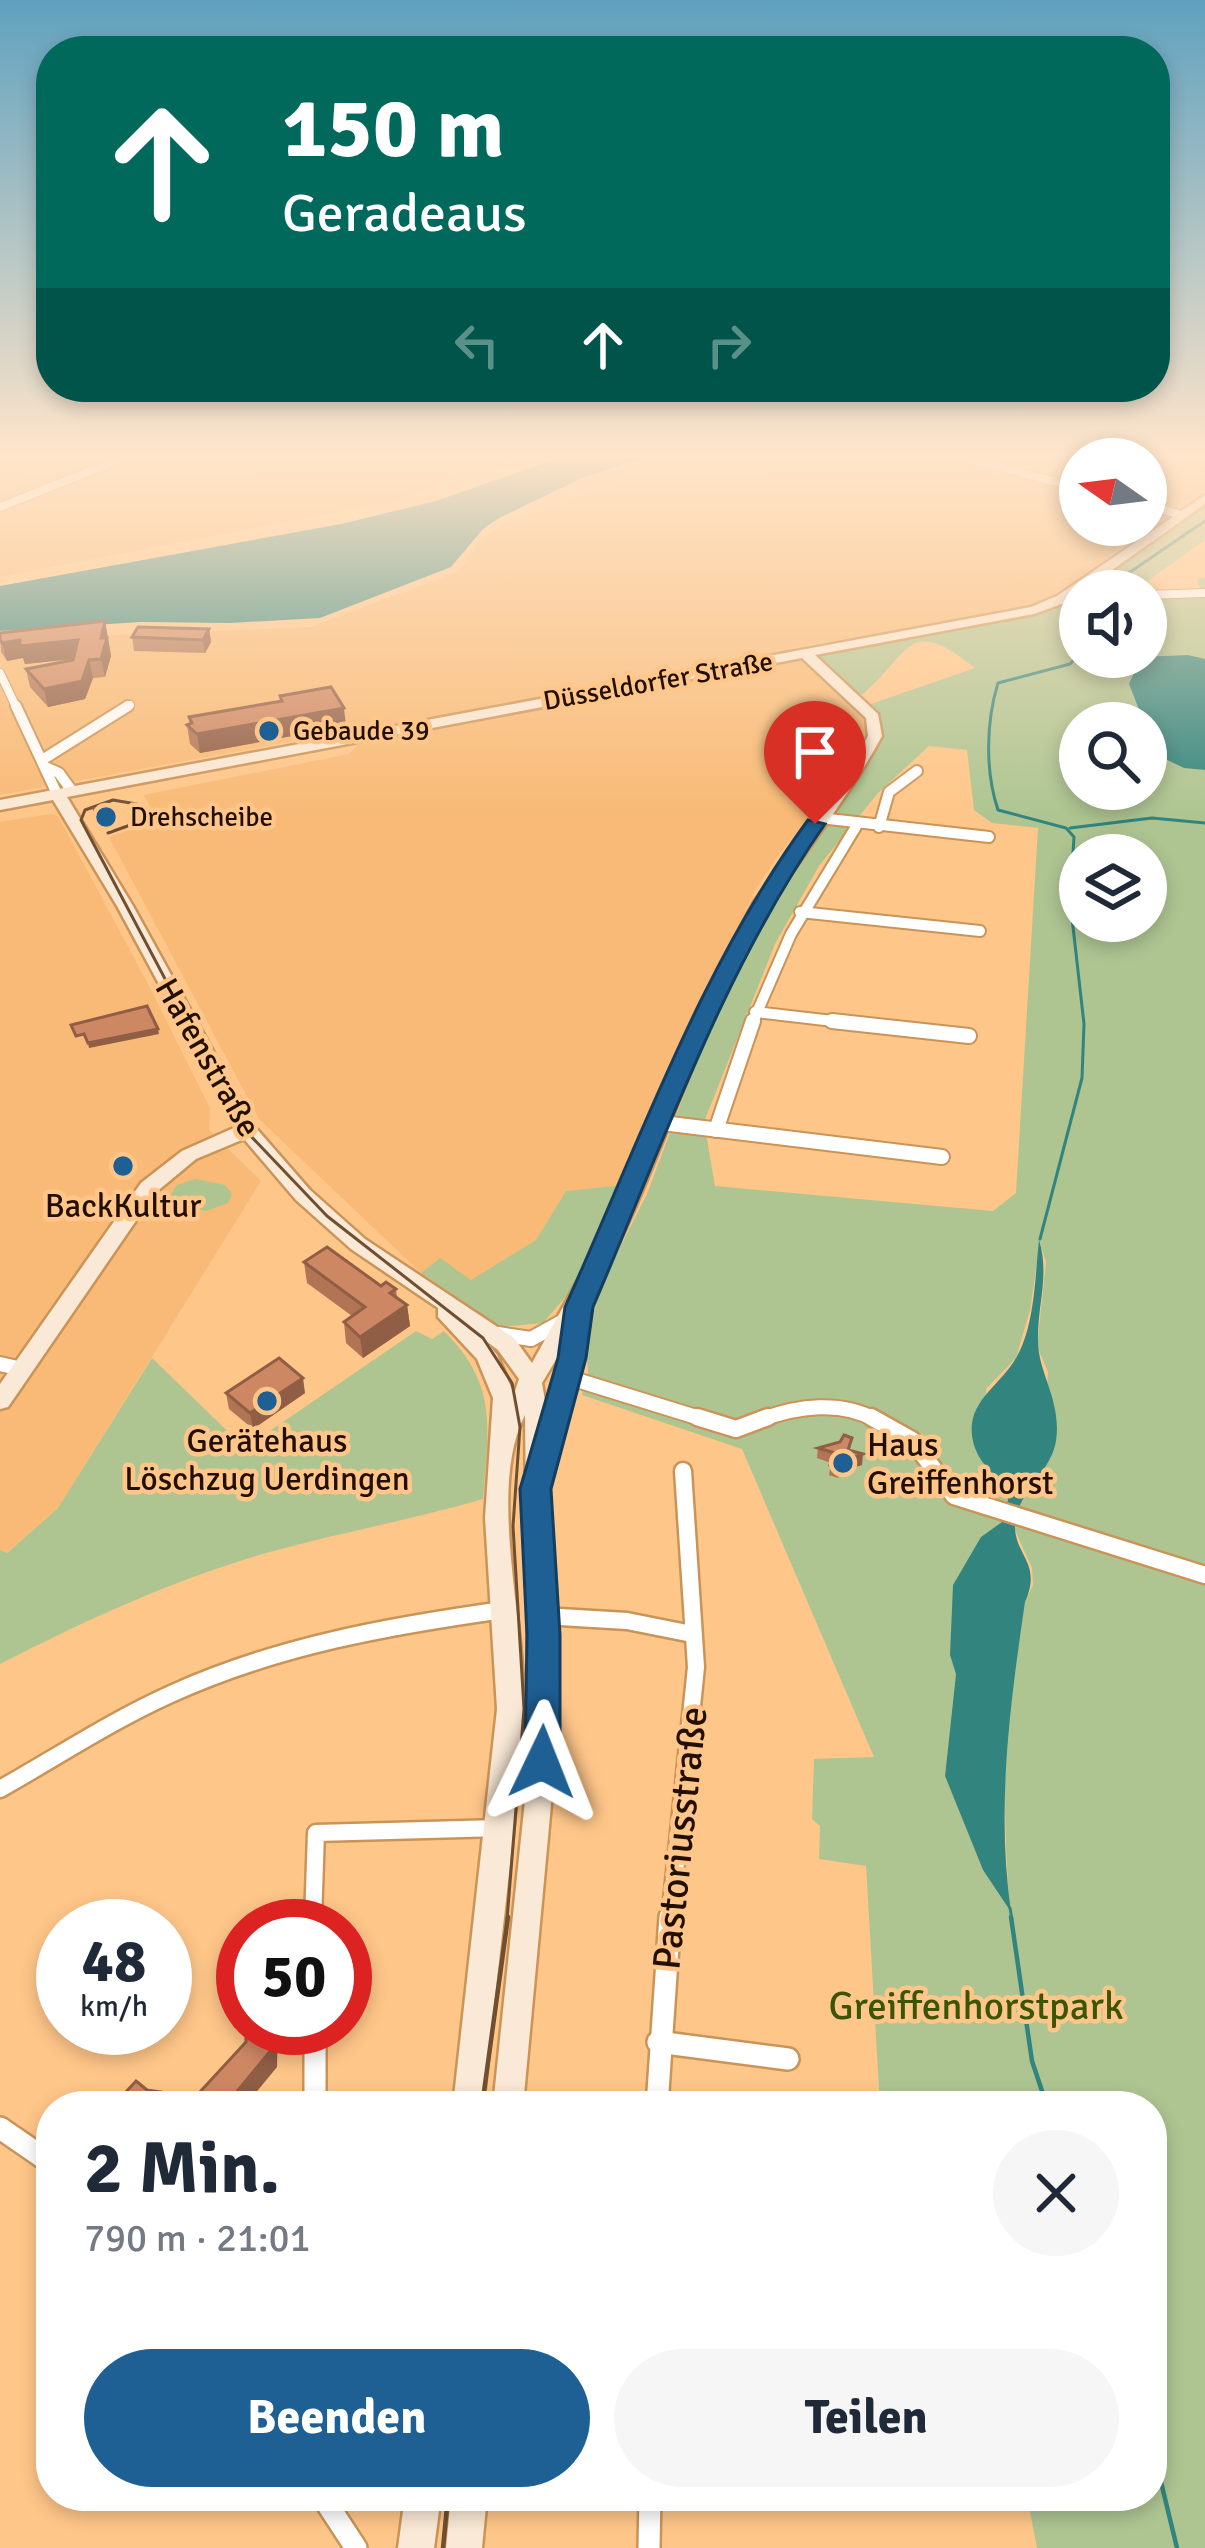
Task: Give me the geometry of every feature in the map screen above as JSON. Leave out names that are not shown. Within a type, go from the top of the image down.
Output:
[{"type":"main road","name":"Düsseldorfer Straße","points":[[0,809],[1034,610],[1059,597]]},
{"type":"main road","points":[[505,1431],[530,1377],[558,1342],[583,1297],[744,934],[860,764],[877,729],[873,717],[806,654]]},
{"type":"main road","name":"Hafenstraße","points":[[67,797],[109,862],[125,906],[247,1130],[274,1165],[330,1220],[464,1329],[499,1378],[505,1431],[497,1518],[510,1709],[470,2091]]},
{"type":"main road","points":[[0,1401],[11,1367],[148,1188],[189,1155],[247,1130]]},
{"type":"main road","name":"Hafenstraße","points":[[419,1288],[506,1344],[530,1377]]},
{"type":"main road","points":[[536,1489],[567,1377],[558,1342]]},
{"type":"main road","points":[[509,2091],[542,1762],[543,1616],[536,1412],[530,1377]]},
{"type":"main road","points":[[416,2548],[420,2511]]},
{"type":"main road","points":[[464,2548],[468,2511]]},
{"type":"street","points":[[1167,595],[1205,593]]},
{"type":"street","name":"Hafenstraße","points":[[0,673],[45,764],[67,797]]},
{"type":"street","points":[[45,764],[130,705]]},
{"type":"street","points":[[879,827],[883,795],[905,775],[917,771]]},
{"type":"street","points":[[817,821],[989,837]]},
{"type":"street","points":[[716,1130],[755,1012],[800,913],[856,825]]},
{"type":"street","points":[[800,913],[980,931]]},
{"type":"street","points":[[755,1012],[969,1036]]},
{"type":"street","points":[[662,1123],[942,1157]]},
{"type":"street","points":[[483,1326],[509,1339],[558,1342]]},
{"type":"street","points":[[567,1377],[736,1429],[784,1411],[828,1407],[860,1412],[912,1439],[955,1496],[1205,1575]]},
{"type":"street","name":"Pastoriusstraße","points":[[657,2091],[658,2042],[694,1706],[693,1568],[682,1471]]},
{"type":"street","points":[[0,1789],[172,1693],[213,1678],[357,1631],[503,1610]]},
{"type":"street","points":[[543,1616],[627,1621],[692,1634]]},
{"type":"street","points":[[314,1899],[316,1833],[500,1828]]},
{"type":"street","points":[[658,2042],[788,2059]]},
{"type":"street","points":[[314,2091],[315,2055]]},
{"type":"street","points":[[0,2128],[36,2153]]},
{"type":"street","points":[[330,2511],[349,2546]]},
{"type":"street","points":[[649,2548],[650,2511]]},
{"type":"shaded area","points":[[441,578],[1059,578],[1059,590],[1028,607],[793,648],[871,721],[871,731],[855,762],[778,855],[754,892],[622,1185],[566,1191],[536,1240],[470,1281],[440,1259],[421,1273],[259,1119],[109,837],[150,823],[152,811],[144,795],[349,754],[375,726],[0,795],[0,640],[311,627]]},
{"type":"shaded area","points":[[58,816],[147,982],[210,1108],[209,1130],[261,1181],[58,1508],[6,1553],[0,1550],[0,822]]},
{"type":"green space","points":[[1205,578],[1205,659],[1167,657],[1167,591],[1201,590],[1196,579]]},
{"type":"green space","name":"Greiffenhorstpark","points":[[1059,605],[1059,678],[1138,678],[1142,702],[1059,702],[1059,810],[1167,810],[1167,752],[1184,768],[1205,770],[1205,2548],[1037,2548],[1030,2511],[1167,2511],[1167,2091],[879,2091],[866,1866],[819,1859],[820,1826],[812,1819],[814,1759],[874,1757],[742,1449],[582,1395],[588,1372],[585,1316],[647,1194],[728,977],[800,851],[871,755],[881,721],[868,705],[975,668],[952,651],[921,642],[910,646],[859,697],[815,657]],"holes":[[[929,746],[967,750],[974,810],[992,823],[1038,828],[1016,1193],[993,1211],[715,1186],[704,1122],[775,944],[819,866],[878,793]],[[1040,1243],[1046,1262],[1037,1346],[1048,1372],[1041,1475],[1019,1506],[1014,1528],[1032,1568],[1033,1585],[1025,1602],[1007,1716],[1009,1909],[983,1870],[945,1776],[956,1674],[950,1654],[981,1537],[1003,1522],[1008,1500],[990,1472],[986,1389],[1016,1358],[1030,1310]]]},
{"type":"green space","points":[[195,1179],[225,1185],[232,1194],[228,1203],[206,1211],[174,1203],[171,1194],[177,1185]]},
{"type":"green space","points":[[622,1185],[581,1279],[543,1323],[501,1327],[421,1273],[440,1258],[471,1280],[536,1240],[566,1191]]},
{"type":"green space","points":[[416,1331],[432,1339],[444,1331],[462,1351],[482,1390],[487,1429],[483,1499],[231,1564],[130,1602],[0,1664],[0,1550],[7,1553],[58,1508],[152,1358],[245,1448]]},
{"type":"water","points":[[45,578],[423,578],[320,618],[0,631],[0,586]]},
{"type":"water","points":[[1167,656],[1205,659],[1205,770],[1167,760],[1167,702],[1136,702],[1129,684],[1132,678],[1167,678]]},
{"type":"water","points":[[1039,1240],[1043,1266],[1039,1353],[1057,1427],[1053,1452],[1022,1501],[1015,1523],[1031,1577],[1007,1757],[1005,1834],[1011,1912],[983,1870],[945,1776],[956,1674],[950,1655],[953,1585],[981,1537],[1002,1522],[1008,1500],[977,1453],[973,1418],[1022,1345],[1033,1301]]},
{"type":"building","points":[[105,621],[101,638],[107,638],[101,659],[89,660],[82,681],[44,689],[26,669],[73,660],[78,640],[20,646],[20,640],[2,643],[0,639],[0,633]]},
{"type":"building","points":[[138,627],[209,629],[203,640],[132,637]]},
{"type":"building","points":[[331,687],[344,708],[197,734],[187,725],[192,723],[189,717]]},
{"type":"building","points":[[111,806],[117,816],[99,820],[94,809]]},
{"type":"building","points":[[147,1006],[158,1029],[88,1043],[84,1034],[76,1036],[71,1025]]},
{"type":"building","points":[[327,1247],[381,1286],[386,1282],[396,1289],[390,1293],[407,1305],[360,1337],[344,1322],[365,1307],[304,1262]]},
{"type":"building","points":[[279,1358],[303,1378],[250,1413],[226,1393]]},
{"type":"building","points":[[844,1435],[852,1438],[848,1450],[863,1454],[842,1461],[840,1468],[830,1465],[835,1453],[818,1448],[840,1442]]},
{"type":"building","points":[[234,2055],[267,2055],[237,2091],[201,2091]]},
{"type":"building","points":[[136,2081],[154,2091],[127,2091]]},
{"type":"waterway","points":[[1040,1239],[1082,1078],[1084,1024],[1070,900],[1074,837],[1066,828],[998,810],[989,763],[989,730],[998,683],[1059,667]]},
{"type":"waterway","points":[[1070,828],[1152,818],[1205,823]]},
{"type":"waterway","points":[[1010,1908],[1012,1920]]},
{"type":"waterway","points":[[1011,1917],[1032,2061],[1042,2091]]},
{"type":"waterway","points":[[1167,2507],[1177,2548]]},
{"type":"tram line","points":[[108,833],[136,823],[145,812],[142,805],[113,800],[85,810],[81,820],[245,1130],[327,1216],[483,1338],[512,1383],[520,1427],[513,1526],[524,1709],[507,1920]]},
{"type":"tram line","points":[[484,2091],[508,1917]]},
{"type":"tram line","points":[[443,2548],[447,2511]]},
{"type":"place","name":"Gebaude 39","points":[[269,731]]},
{"type":"place","name":"Drehscheibe","points":[[106,817]]},
{"type":"place","name":"BackKultur","points":[[123,1166]]},
{"type":"place","name":"Gerätehaus Löschzug Uerdingen","points":[[267,1401]]},
{"type":"place","name":"Haus Greiffenhorst","points":[[843,1463]]},
{"type":"route","points":[[542,1762],[543,1635],[536,1489],[572,1358],[579,1307],[634,1190],[723,976],[760,904],[815,824]]}]
